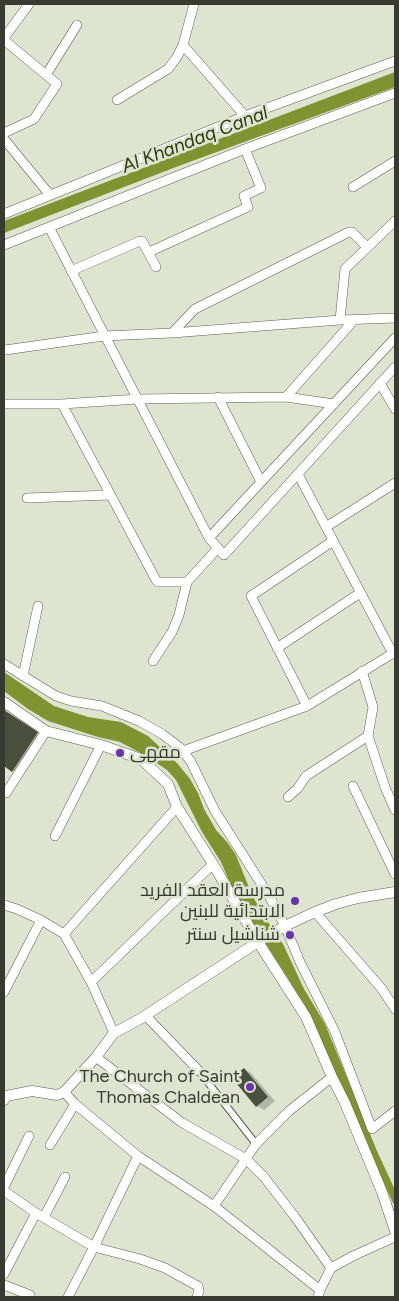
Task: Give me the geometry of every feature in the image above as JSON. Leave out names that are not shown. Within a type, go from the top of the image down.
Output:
[{"type":"street","points":[[4,133],[34,119],[57,84],[4,39],[29,4]]},
{"type":"street","points":[[117,100],[168,69],[183,46],[194,4]]},
{"type":"street","points":[[46,75],[77,25]]},
{"type":"street","points":[[183,46],[245,116]]},
{"type":"street","points":[[4,214],[245,116],[395,61]]},
{"type":"street","points":[[4,245],[245,149],[395,92]]},
{"type":"street","points":[[4,139],[50,195]]},
{"type":"street","points":[[149,252],[248,207],[244,196],[261,188],[245,149]]},
{"type":"street","points":[[353,187],[395,161]]},
{"type":"street","points":[[340,320],[345,270],[395,221]]},
{"type":"street","points":[[49,227],[209,538],[221,551]]},
{"type":"street","points":[[172,333],[194,309],[349,232],[352,232],[367,247]]},
{"type":"street","points":[[71,271],[140,241],[149,252],[156,267]]},
{"type":"street","points":[[5,350],[104,336],[395,318]]},
{"type":"street","points":[[286,397],[355,319]]},
{"type":"street","points":[[209,538],[395,338]]},
{"type":"street","points":[[153,662],[172,632],[179,615],[187,582],[298,474],[395,367]]},
{"type":"street","points":[[380,383],[395,409]]},
{"type":"street","points":[[218,397],[261,482]]},
{"type":"street","points":[[4,404],[62,404],[138,399],[218,397],[286,397],[334,404]]},
{"type":"street","points":[[62,404],[156,580],[158,582],[187,582]]},
{"type":"street","points":[[183,751],[307,706],[394,653],[360,593],[298,474]]},
{"type":"street","points":[[326,527],[395,483]]},
{"type":"street","points":[[27,498],[110,495]]},
{"type":"street","points":[[307,706],[250,596],[333,541]]},
{"type":"street","points":[[278,648],[360,593]]},
{"type":"street","points":[[23,676],[38,606]]},
{"type":"street","points":[[4,664],[56,696],[71,701],[102,706],[139,721],[162,734],[183,751],[191,762],[215,811],[269,896],[335,1032],[372,1129],[395,1111]]},
{"type":"street","points":[[362,672],[373,707],[368,736],[395,810]]},
{"type":"street","points":[[4,702],[46,731],[101,745],[140,759],[168,784],[177,807],[306,1018],[345,1103],[382,1192],[395,1231]]},
{"type":"street","points":[[6,793],[46,731]]},
{"type":"street","points":[[288,797],[298,788],[306,776],[368,736]]},
{"type":"street","points":[[55,836],[101,745]]},
{"type":"street","points":[[353,786],[395,874]]},
{"type":"street","points":[[64,934],[177,807]]},
{"type":"street","points":[[91,982],[212,864]]},
{"type":"street","points":[[4,1097],[32,1091],[57,1095],[64,1092],[96,1057],[114,1033],[146,1016],[259,941],[283,927],[336,904],[395,892]]},
{"type":"street","points":[[4,905],[41,920],[64,934],[91,982],[114,1033]]},
{"type":"street","points":[[315,912],[382,989],[395,1009]]},
{"type":"street","points":[[4,992],[41,920]]},
{"type":"street","points":[[146,1016],[199,1071],[256,1144]]},
{"type":"street","points":[[96,1057],[181,1122],[246,1159],[264,1177],[332,1268]]},
{"type":"street","points":[[214,1206],[256,1144],[289,1111],[332,1077]]},
{"type":"street","points":[[64,1092],[75,1104],[138,1156],[214,1206],[319,1294],[332,1268],[395,1237]]},
{"type":"street","points":[[50,1145],[75,1104]]},
{"type":"street","points":[[29,1136],[4,1189],[40,1215],[94,1247],[140,1259],[164,1268],[198,1286],[197,1297]]},
{"type":"street","points":[[70,1297],[138,1156]]},
{"type":"street","points":[[4,1274],[65,1177]]},
{"type":"street","points":[[4,1285],[30,1295]]},
{"type":"shaded area","points":[[395,72],[395,87],[184,164],[4,233],[4,221]]},
{"type":"shaded area","points":[[4,672],[54,706],[88,717],[121,722],[148,736],[177,763],[190,779],[216,830],[236,855],[252,895],[283,944],[304,989],[325,1024],[395,1190],[395,1207],[307,1010],[233,890],[221,862],[202,832],[176,780],[167,770],[148,757],[120,742],[48,721],[28,709],[4,691]]},
{"type":"building","points":[[4,710],[38,732],[12,772],[4,766]]},
{"type":"building","name":"The Church of Saint Thomas Chaldean","points":[[244,1068],[268,1097],[256,1107],[232,1078]]},
{"type":"place","name":"مقهى","points":[[120,753]]},
{"type":"place","name":"مدرسة العقد الفريد الابتدائية للبنين","points":[[295,901]]},
{"type":"place","name":"شناشيل سنتر","points":[[290,935]]},
{"type":"place","name":"The Church of Saint Thomas Chaldean","points":[[250,1087]]},
{"type":"water label","name":"Al Khandaq Canal","points":[[195,140]]}]
